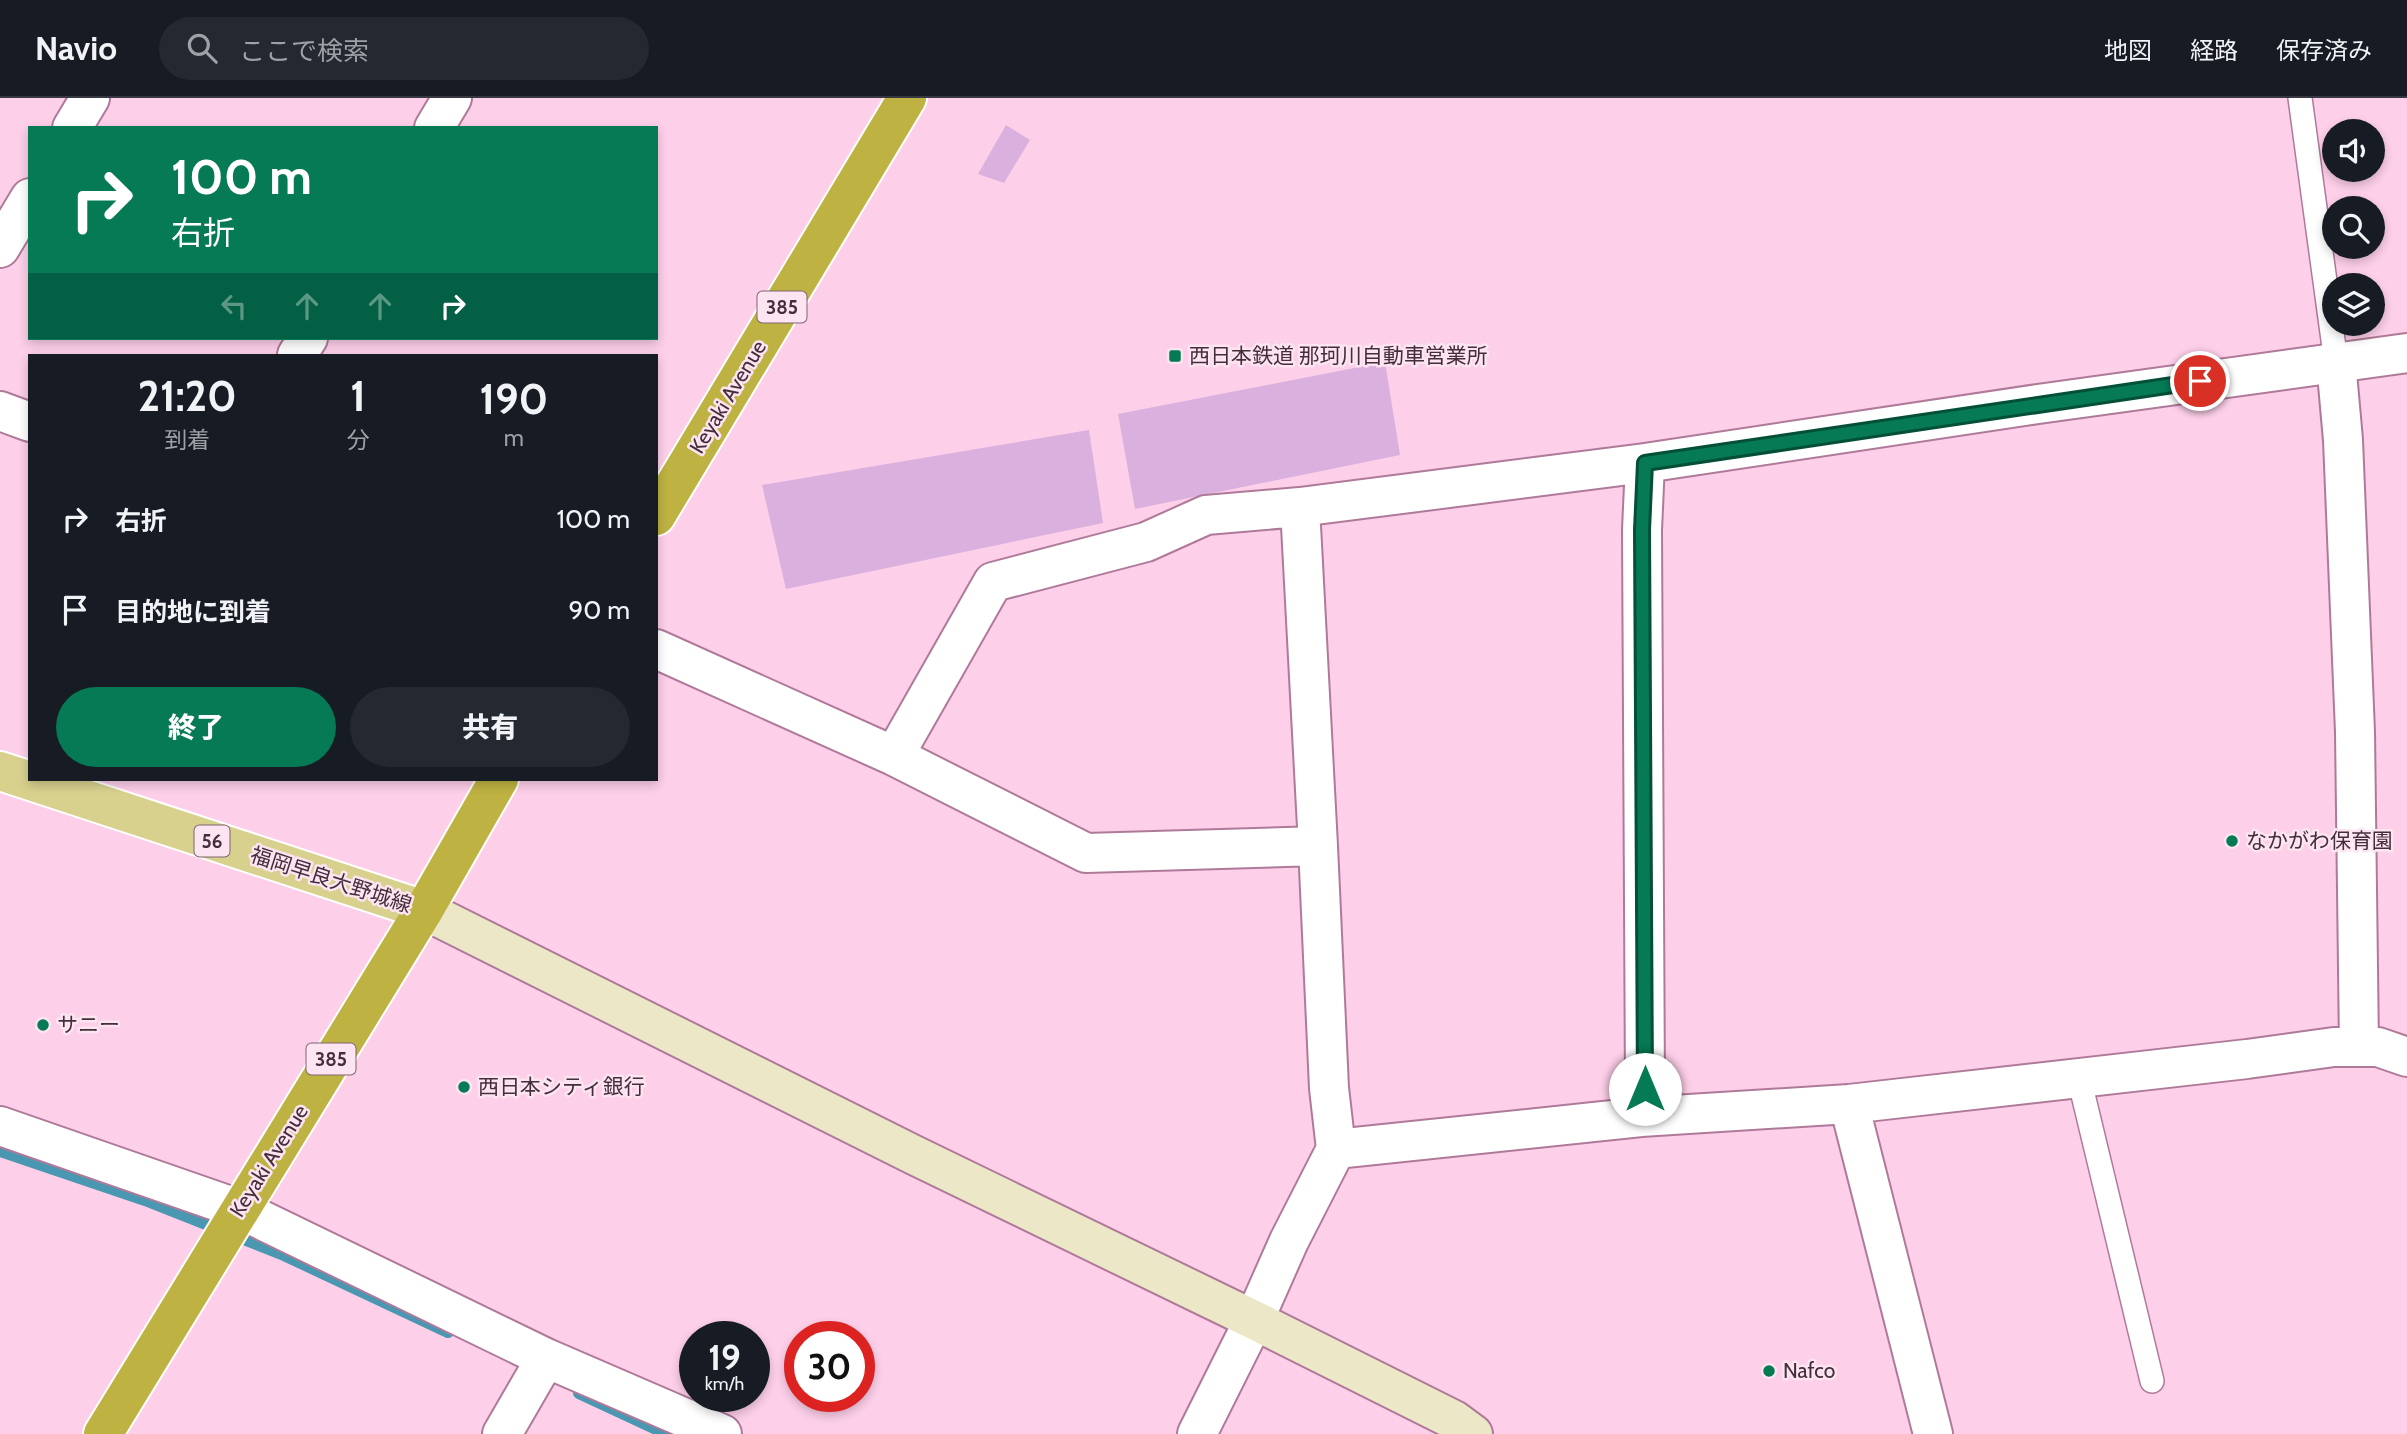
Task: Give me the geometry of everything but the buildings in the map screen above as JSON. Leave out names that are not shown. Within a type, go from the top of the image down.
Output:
[{"type":"highway","name":"Keyaki Avenue","points":[[658,513],[907,98]]},
{"type":"highway","name":"Keyaki Avenue","points":[[103,1434],[424,910],[498,781]]},
{"type":"main road","name":"福岡早良大野城線","points":[[0,771],[28,780]]},
{"type":"main road","name":"福岡早良大野城線","points":[[31,781],[424,910]]},
{"type":"street","points":[[73,126],[90,98]]},
{"type":"street","points":[[435,126],[452,98]]},
{"type":"street","points":[[0,248],[28,201]]},
{"type":"street","points":[[894,756],[993,582],[1146,542],[1206,515],[1300,507],[1645,463],[2038,404],[2407,353]]},
{"type":"street","points":[[2336,362],[2343,440],[2355,732],[2359,1047]]},
{"type":"street","points":[[0,411],[28,421]]},
{"type":"street","points":[[1641,1117],[1645,1089],[1642,530],[1645,463]]},
{"type":"street","points":[[1197,1434],[1336,1149],[1329,1088],[1300,507]]},
{"type":"street","points":[[658,650],[894,756],[1086,853],[1318,846]]},
{"type":"street","points":[[424,910],[914,1155],[1254,1320],[1454,1420],[1473,1434]]},
{"type":"street","points":[[1336,1149],[1641,1117],[1849,1104],[2334,1046],[2378,1047],[2407,1057]]},
{"type":"street","points":[[1849,1104],[1933,1434]]},
{"type":"street","points":[[0,1126],[239,1209],[546,1358],[722,1434]]},
{"type":"street","points":[[502,1434],[546,1358]]},
{"type":"lane","points":[[2300,98],[2336,362]]},
{"type":"lane","points":[[2079,1078],[2152,1381]]},
{"type":"waterway","points":[[0,1151],[145,1200],[284,1255],[448,1332]]},
{"type":"waterway","points":[[579,1393],[667,1434]]},
{"type":"place","name":"西日本鉄道 那珂川自動車営業所","points":[[1175,356]]},
{"type":"place","name":"なかがわ保育園","points":[[2232,841]]},
{"type":"place","name":"サニー","points":[[43,1025]]},
{"type":"place","name":"西日本シティ銀行","points":[[464,1087]]},
{"type":"place","name":"Nafco","points":[[1769,1371]]},
{"type":"route","points":[[1645,1089],[1642,530],[1645,463],[2200,381]]}]
